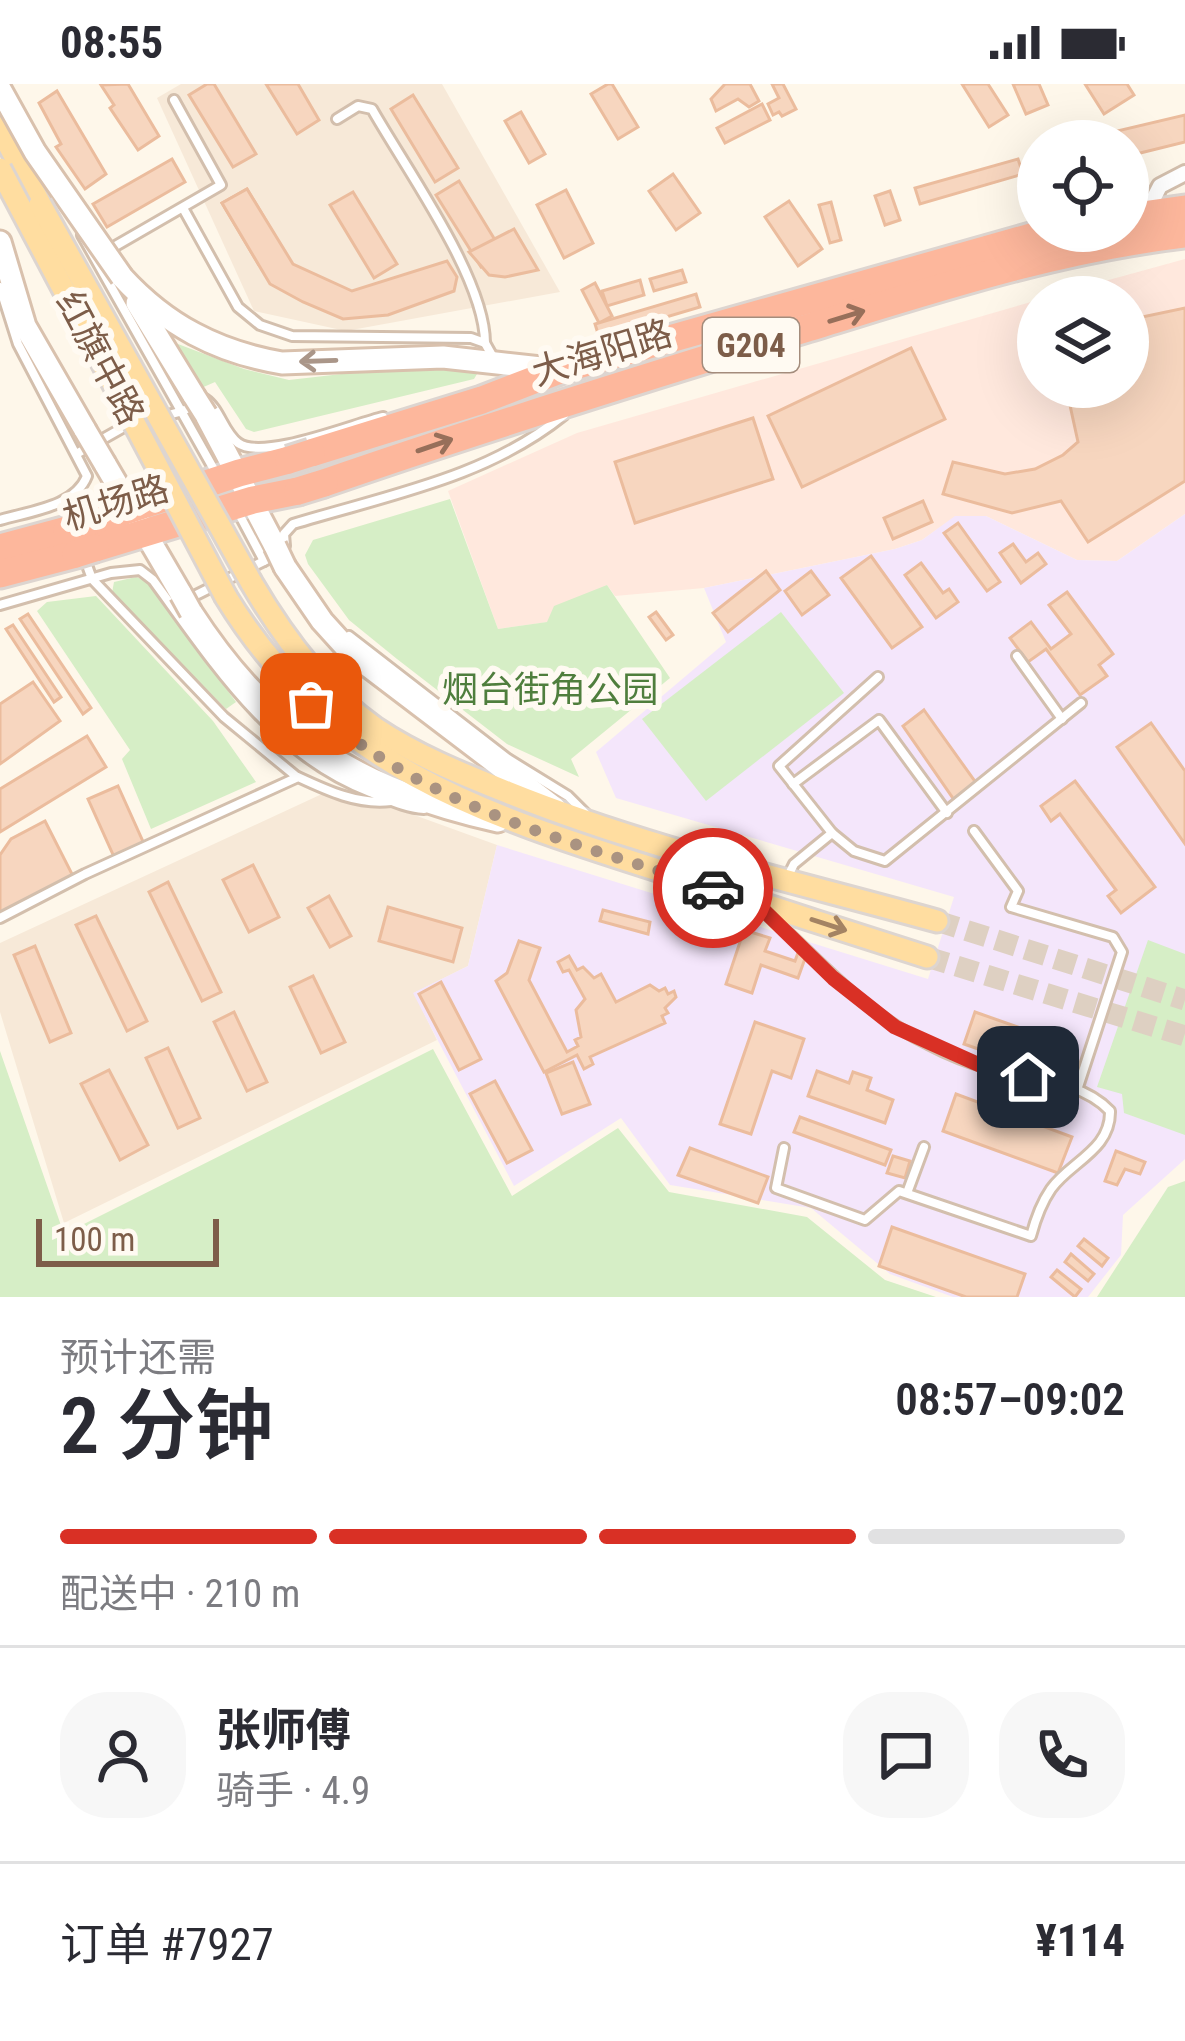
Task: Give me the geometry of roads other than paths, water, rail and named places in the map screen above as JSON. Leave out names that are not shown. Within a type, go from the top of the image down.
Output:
[{"type":"highway","name":"大海阳路","points":[[1149,220],[1185,209]]},
{"type":"highway","name":"大海阳路","points":[[1149,225],[1185,234]]},
{"type":"highway","name":"大海阳路","points":[[253,500],[304,467],[482,400],[549,369],[1017,241]]},
{"type":"highway","name":"大海阳路","points":[[139,521],[239,473],[304,467],[590,394],[1065,252]]},
{"type":"highway","name":"机场路","points":[[0,574],[81,539],[139,521],[253,500]]},
{"type":"highway","name":"机场路","points":[[0,548],[81,539]]},
{"type":"main road","points":[[3,87],[35,152],[122,277],[194,407],[239,473],[278,556],[322,621],[351,653],[565,816]]},
{"type":"main road","name":"红旗中路","points":[[0,111],[40,204]]},
{"type":"main road","name":"红旗中路","points":[[0,128],[263,603],[372,739],[565,816],[937,921]]},
{"type":"main road","name":"红旗中路","points":[[0,169],[239,619],[293,687],[517,825],[927,957]]},
{"type":"main road","points":[[0,242],[30,338],[139,521],[182,604],[250,691],[316,749],[370,779],[460,812],[517,825]]},
{"type":"main road","points":[[122,277],[160,314],[186,331],[256,358],[282,363],[490,353],[549,369]]},
{"type":"street","points":[[1149,206],[1160,186],[1185,173]]},
{"type":"lane","points":[[3,87],[93,258],[194,407],[278,556],[344,632],[508,759],[568,796],[600,827]]},
{"type":"lane","points":[[93,258],[221,185],[174,100]]},
{"type":"lane","points":[[338,119],[358,106],[372,110],[473,285],[490,353]]},
{"type":"lane","points":[[183,208],[238,307],[275,332],[471,338],[490,353]]},
{"type":"lane","points":[[0,286],[17,344],[86,467],[86,482],[64,501],[0,520]]},
{"type":"lane","points":[[408,411],[549,369]]},
{"type":"lane","points":[[182,604],[278,556],[286,528],[475,469],[530,443],[590,394]]},
{"type":"lane","points":[[78,453],[124,427],[208,400],[232,437],[304,467]]},
{"type":"lane","points":[[304,467],[387,416]]},
{"type":"lane","points":[[304,467],[321,515]]},
{"type":"lane","points":[[64,501],[92,579],[224,717],[298,778],[357,799],[393,801]]},
{"type":"lane","points":[[0,605],[140,570],[182,604],[217,669],[270,726],[320,768],[412,808],[460,812]]},
{"type":"lane","points":[[1017,656],[1062,719]]},
{"type":"lane","points":[[878,677],[779,766],[832,833],[854,851],[885,860],[1081,704]]},
{"type":"lane","points":[[793,784],[879,720],[946,813]]},
{"type":"lane","points":[[0,918],[298,778]]},
{"type":"lane","points":[[974,831],[1018,891],[1011,907],[1113,937],[1120,945],[1122,952],[1077,1090]]},
{"type":"lane","points":[[786,879],[794,864],[832,833]]},
{"type":"lane","points":[[755,902],[833,978],[895,1027],[984,1067],[1077,1090],[1100,1100],[1110,1112],[1111,1124],[1083,1162],[1052,1187],[1031,1236],[899,1191],[865,1220],[776,1188],[784,1148]]},
{"type":"lane","points":[[907,1193],[924,1147]]},
{"type":"tunnel","points":[[937,921],[1185,1000]]},
{"type":"tunnel","points":[[927,957],[1185,1036]]},
{"type":"park label","name":"烟台街角公园","points":[[550,690]]}]
